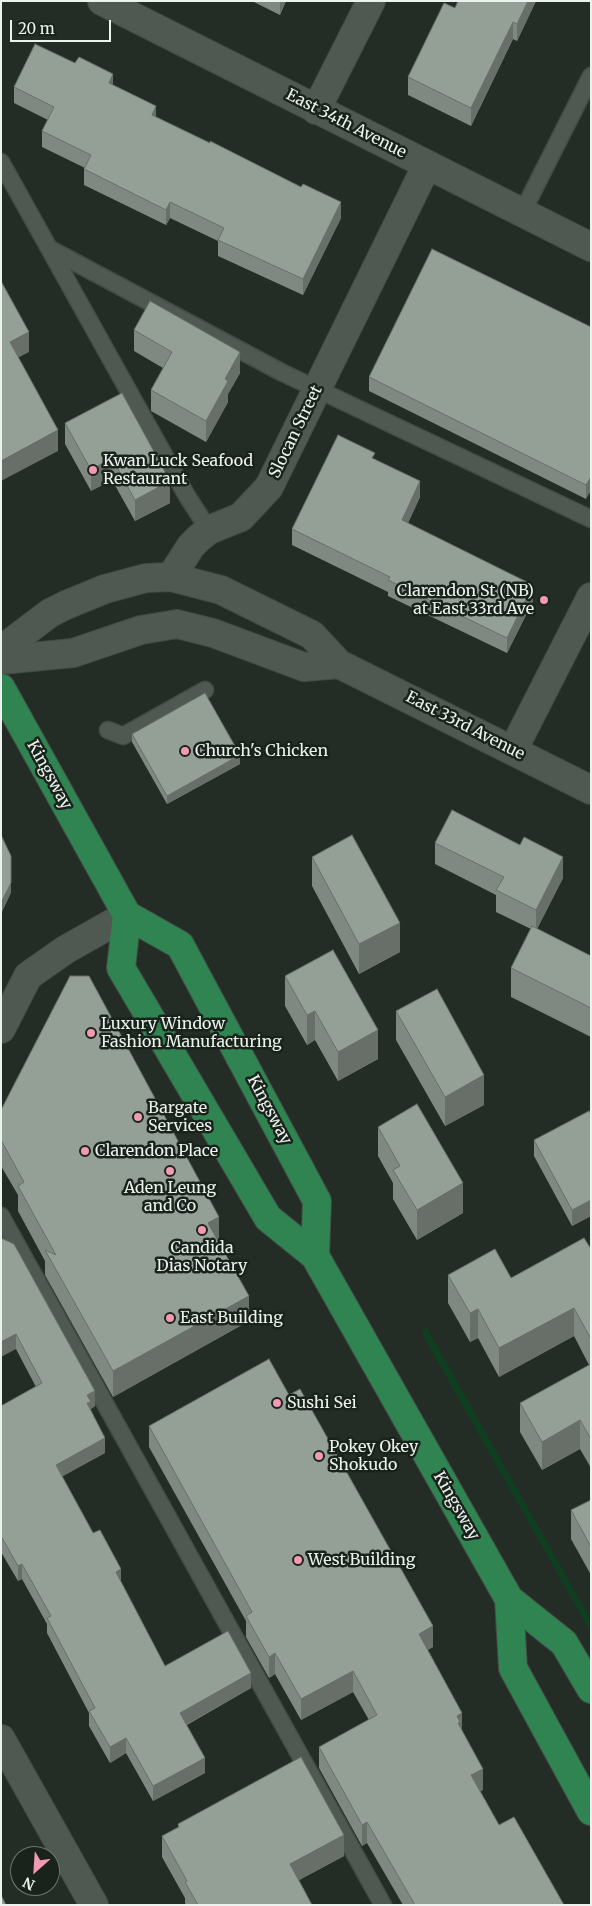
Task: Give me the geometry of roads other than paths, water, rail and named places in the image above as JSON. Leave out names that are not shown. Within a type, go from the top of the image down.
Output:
[{"type":"main road","name":"Kingsway","points":[[1,688],[127,915],[180,944],[317,1201],[314,1256]]},
{"type":"main road","name":"Kingsway","points":[[127,915],[121,968],[268,1218],[314,1256],[509,1599],[564,1643],[591,1689]]},
{"type":"main road","name":"Kingsway","points":[[509,1599],[513,1668],[591,1811]]},
{"type":"street","points":[[316,110],[371,1]]},
{"type":"street","name":"East 34th Avenue","points":[[114,4],[316,110],[591,247]]},
{"type":"street","name":"Slocan Street","points":[[171,577],[191,546],[209,530],[241,517],[269,487],[427,165]]},
{"type":"street","points":[[1,650],[50,613],[74,602],[105,589],[138,580],[171,577]]},
{"type":"street","name":"East 33rd Avenue","points":[[171,577],[221,590],[312,635],[339,664],[591,790]]},
{"type":"street","points":[[513,750],[591,598]]},
{"type":"street","points":[[1,660],[73,653],[140,630],[177,624],[213,633],[304,667],[339,664]]},
{"type":"street","points":[[1,1029],[28,976],[65,950],[127,915]]},
{"type":"street","points":[[1,1739],[94,1905]]},
{"type":"lane","points":[[522,213],[591,76]]},
{"type":"lane","points":[[1,162],[187,496],[209,530]]},
{"type":"lane","points":[[50,249],[281,372],[591,519]]},
{"type":"lane","points":[[108,730],[123,736],[205,690]]},
{"type":"lane","points":[[1,1216],[383,1905]]},
{"type":"place","name":"Kwan Luck Seafood Restaurant","points":[[93,470]]},
{"type":"place","name":"Clarendon St (NB) at East 33rd Ave","points":[[544,600]]},
{"type":"place","name":"Church's Chicken","points":[[185,751]]},
{"type":"place","name":"Luxury Window Fashion Manufacturing","points":[[91,1033]]},
{"type":"place","name":"Bargate Services","points":[[138,1117]]},
{"type":"place","name":"Clarendon Place","points":[[85,1151]]},
{"type":"place","name":"Aden Leung and Co","points":[[170,1171]]},
{"type":"place","name":"Candida Dias Notary","points":[[202,1230]]},
{"type":"place","name":"East Building","points":[[170,1318]]},
{"type":"place","name":"Sushi Sei","points":[[277,1403]]},
{"type":"place","name":"Pokey Okey Shokudo","points":[[319,1456]]},
{"type":"place","name":"West Building","points":[[298,1560]]}]
